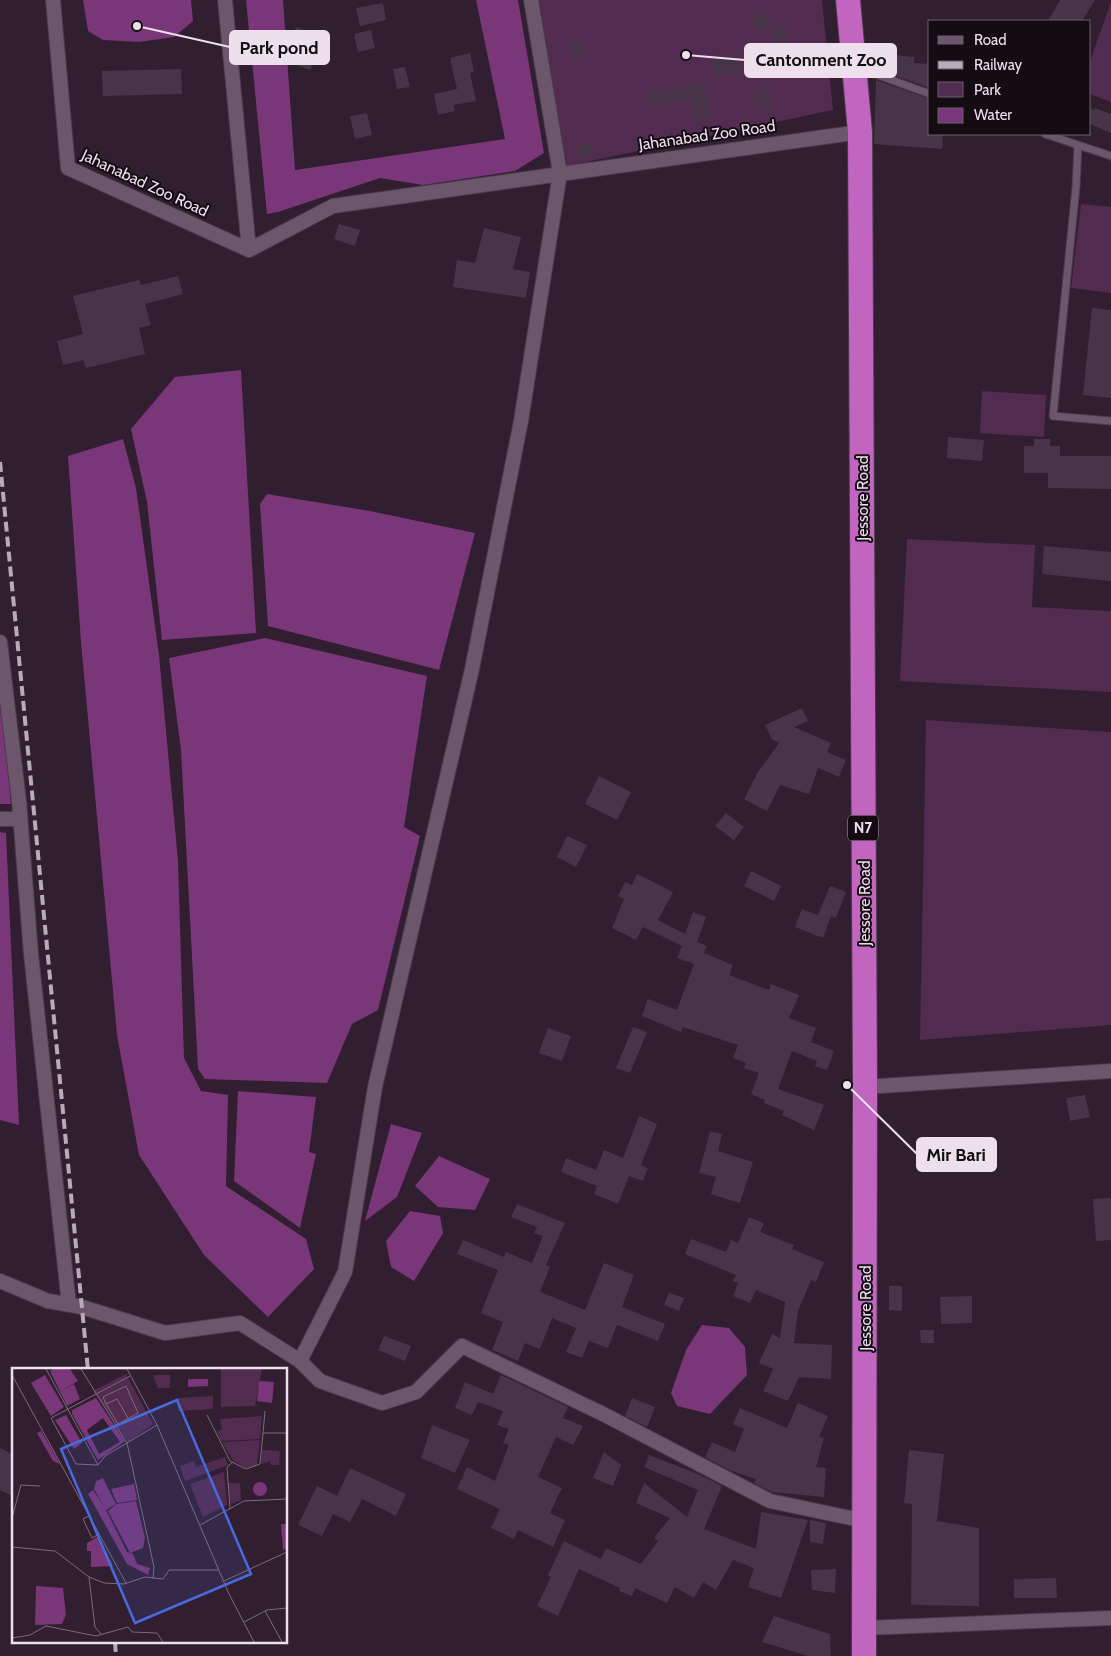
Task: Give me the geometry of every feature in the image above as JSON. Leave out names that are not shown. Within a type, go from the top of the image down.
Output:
[{"type":"highway","name":"Jessore Road","points":[[848,0],[860,132],[865,1087],[864,1656]]},
{"type":"street","name":"Jahanabad Zoo Road","points":[[53,0],[68,168],[250,250],[333,206],[860,132]]},
{"type":"street","points":[[224,0],[250,250]]},
{"type":"street","points":[[300,1361],[345,1272],[375,1087],[421,899],[485,602],[521,421],[560,173],[531,0]]},
{"type":"street","points":[[0,642],[20,818],[31,954],[69,1305]]},
{"type":"street","points":[[0,819],[20,818]]},
{"type":"street","points":[[865,1087],[1111,1071]]},
{"type":"street","points":[[0,1280],[48,1302],[82,1307],[165,1333],[240,1323],[300,1361],[320,1381],[382,1403],[416,1392],[462,1346],[604,1414],[770,1502],[865,1521]]},
{"type":"street","points":[[865,1628],[1111,1618]]},
{"type":"lane","points":[[854,66],[928,93]]},
{"type":"lane","points":[[1048,135],[1111,156]]},
{"type":"lane","points":[[1078,145],[1076,188],[1054,416],[1111,421]]},
{"type":"green space","points":[[535,0],[822,0],[833,110],[567,166]]},
{"type":"green space","points":[[1111,2],[1111,102],[1091,94],[1091,58]]},
{"type":"green space","points":[[1081,204],[1111,207],[1111,293],[1071,288]]},
{"type":"green space","points":[[982,391],[1046,395],[1044,437],[980,433]]},
{"type":"green space","points":[[907,539],[1035,545],[1032,607],[1111,611],[1111,692],[900,681]]},
{"type":"green space","points":[[926,720],[1111,732],[1111,1025],[920,1040]]},
{"type":"water","points":[[83,0],[191,0],[193,21],[174,37],[139,42],[103,40],[88,31]]},
{"type":"water","points":[[246,0],[283,0],[295,170],[505,139],[476,0],[518,0],[544,153],[515,171],[423,185],[380,178],[267,214]]},
{"type":"water","points":[[241,370],[256,633],[162,640],[147,502],[131,429],[175,377]]},
{"type":"water","points":[[123,439],[136,488],[159,655],[178,861],[184,1058],[201,1091],[228,1095],[226,1186],[306,1239],[314,1269],[268,1317],[204,1255],[139,1155],[117,1035],[81,642],[68,456]]},
{"type":"water","points":[[267,494],[370,511],[475,533],[439,670],[268,626],[260,504]]},
{"type":"water","points":[[265,638],[427,676],[404,827],[420,836],[378,1010],[352,1024],[327,1083],[205,1079],[198,1069],[181,750],[169,658]]},
{"type":"water","points":[[0,681],[11,804],[0,804]]},
{"type":"water","points":[[0,832],[6,833],[19,1125],[0,1120]]},
{"type":"water","points":[[238,1091],[316,1097],[309,1152],[316,1154],[300,1228],[234,1181]]},
{"type":"water","points":[[391,1124],[422,1133],[397,1197],[365,1221]]},
{"type":"water","points":[[439,1156],[490,1179],[475,1210],[438,1207],[415,1186]]},
{"type":"water","points":[[410,1211],[440,1216],[443,1233],[414,1281],[391,1267],[386,1241]]},
{"type":"water","points":[[702,1325],[729,1328],[745,1347],[747,1375],[710,1414],[677,1406],[671,1393],[686,1350]]},
{"type":"building","points":[[1060,0],[1095,0],[1083,20],[1049,20]]},
{"type":"building","points":[[383,3],[386,20],[360,26],[356,8]]},
{"type":"building","points":[[754,14],[768,15],[768,29],[754,28]]},
{"type":"building","points":[[786,26],[787,40],[774,41],[774,27]]},
{"type":"building","points":[[296,27],[322,37],[310,70],[284,60]]},
{"type":"building","points":[[371,30],[375,48],[358,52],[354,34]]},
{"type":"building","points":[[583,43],[585,56],[572,58],[570,44]]},
{"type":"building","points":[[470,53],[474,72],[470,73],[476,101],[454,105],[455,111],[438,115],[434,94],[457,89],[450,58]]},
{"type":"building","points":[[739,55],[740,74],[714,75],[713,56]]},
{"type":"building","points":[[895,55],[914,57],[914,63],[928,64],[928,87],[876,69],[877,61],[895,62]]},
{"type":"building","points":[[405,67],[410,87],[397,89],[393,69]]},
{"type":"building","points":[[181,69],[182,94],[103,96],[102,71]]},
{"type":"building","points":[[876,80],[928,98],[928,135],[943,135],[942,149],[874,144]]},
{"type":"building","points":[[703,82],[711,116],[694,120],[689,98],[649,106],[646,93]]},
{"type":"building","points":[[769,90],[771,107],[756,109],[754,92]]},
{"type":"building","points":[[1091,108],[1094,110],[1095,108],[1111,114],[1111,133],[1091,124]]},
{"type":"building","points":[[367,113],[372,135],[355,139],[350,116]]},
{"type":"building","points":[[590,142],[595,155],[579,161],[574,148]]},
{"type":"building","points":[[339,224],[360,230],[355,246],[334,239]]},
{"type":"building","points":[[484,228],[521,237],[513,269],[530,272],[526,298],[453,287],[457,260],[475,263]]},
{"type":"building","points":[[178,276],[183,294],[145,304],[151,325],[139,328],[145,354],[86,368],[83,360],[63,365],[57,341],[83,334],[73,296],[139,280],[141,285]]},
{"type":"building","points":[[1092,308],[1111,310],[1111,398],[1083,395]]},
{"type":"building","points":[[948,437],[984,440],[982,461],[947,458]]},
{"type":"building","points":[[1034,439],[1050,439],[1050,446],[1060,446],[1060,456],[1111,456],[1111,489],[1048,488],[1048,473],[1024,473],[1024,446],[1034,446]]},
{"type":"building","points":[[1044,546],[1111,552],[1111,581],[1042,574]]},
{"type":"building","points":[[802,708],[808,721],[794,727],[831,743],[827,752],[846,760],[839,777],[818,768],[809,794],[780,785],[767,811],[744,799],[758,772],[779,743],[772,739],[765,725]]},
{"type":"building","points":[[599,776],[631,792],[617,820],[585,804]]},
{"type":"building","points":[[726,813],[744,827],[734,840],[715,826]]},
{"type":"building","points":[[567,836],[587,845],[576,867],[557,857]]},
{"type":"building","points":[[751,871],[781,886],[774,901],[744,886]]},
{"type":"building","points":[[637,874],[673,892],[658,920],[685,934],[693,912],[706,917],[697,942],[707,946],[704,953],[733,965],[729,975],[769,990],[771,984],[799,995],[789,1018],[816,1028],[811,1042],[834,1051],[827,1070],[815,1066],[817,1061],[792,1051],[778,1089],[824,1105],[814,1130],[782,1115],[784,1111],[764,1103],[765,1100],[751,1094],[759,1073],[744,1068],[746,1063],[733,1058],[738,1045],[683,1027],[681,1032],[642,1016],[648,999],[677,1010],[694,964],[677,958],[682,946],[643,927],[636,940],[612,928],[624,899],[618,896],[625,882],[632,885]]},
{"type":"building","points":[[830,886],[846,892],[836,918],[831,916],[823,938],[795,927],[802,909],[818,915]]},
{"type":"building","points":[[633,1027],[647,1032],[630,1073],[616,1068]]},
{"type":"building","points":[[548,1028],[571,1036],[562,1061],[539,1053]]},
{"type":"building","points":[[1085,1095],[1090,1117],[1070,1121],[1066,1098]]},
{"type":"building","points":[[639,1116],[657,1124],[641,1165],[648,1168],[643,1181],[629,1176],[618,1204],[594,1194],[597,1186],[561,1172],[566,1158],[596,1170],[604,1150],[623,1158]]},
{"type":"building","points":[[710,1131],[722,1134],[718,1151],[753,1162],[740,1203],[711,1194],[716,1177],[699,1173]]},
{"type":"building","points":[[1111,1198],[1111,1240],[1096,1241],[1093,1199]]},
{"type":"building","points":[[517,1204],[565,1223],[546,1265],[550,1267],[540,1292],[585,1310],[604,1263],[634,1275],[622,1307],[665,1324],[658,1341],[617,1325],[608,1348],[589,1341],[582,1358],[566,1352],[576,1328],[552,1318],[540,1349],[525,1343],[518,1361],[492,1350],[503,1322],[481,1313],[498,1270],[457,1254],[463,1240],[504,1257],[506,1252],[532,1263],[543,1236],[534,1233],[537,1227],[511,1217]]},
{"type":"building","points":[[749,1217],[764,1223],[760,1232],[794,1245],[792,1249],[824,1262],[816,1282],[811,1280],[798,1311],[794,1343],[832,1345],[831,1379],[799,1377],[788,1401],[763,1391],[773,1369],[759,1363],[772,1334],[780,1338],[785,1302],[756,1290],[750,1303],[733,1296],[738,1283],[733,1281],[736,1275],[685,1254],[691,1239],[726,1252],[731,1240],[738,1243]]},
{"type":"building","points":[[889,1286],[902,1286],[902,1311],[889,1310]]},
{"type":"building","points":[[669,1293],[684,1298],[679,1311],[664,1305]]},
{"type":"building","points":[[972,1296],[972,1323],[941,1324],[940,1297]]},
{"type":"building","points":[[920,1330],[934,1330],[934,1343],[921,1343]]},
{"type":"building","points":[[384,1336],[411,1346],[405,1361],[378,1350]]},
{"type":"building","points":[[501,1375],[568,1407],[563,1418],[583,1426],[573,1445],[556,1437],[538,1477],[562,1488],[550,1513],[565,1520],[553,1547],[518,1530],[514,1539],[491,1528],[500,1509],[457,1489],[467,1467],[495,1481],[509,1445],[503,1443],[509,1429],[497,1425],[503,1411],[478,1402],[472,1415],[455,1408],[465,1382],[493,1394]]},
{"type":"building","points":[[632,1398],[655,1407],[647,1427],[625,1416]]},
{"type":"building","points":[[798,1403],[828,1416],[819,1437],[824,1438],[816,1467],[826,1468],[824,1497],[772,1492],[754,1483],[756,1479],[729,1470],[705,1457],[712,1442],[735,1452],[744,1429],[733,1424],[740,1408],[787,1428]]},
{"type":"building","points":[[432,1425],[470,1440],[455,1473],[421,1458]]},
{"type":"building","points":[[0,1448],[12,1454],[12,1496],[0,1490]]},
{"type":"building","points":[[909,1450],[944,1454],[937,1521],[979,1528],[979,1606],[911,1605],[912,1504],[904,1503]]},
{"type":"building","points":[[604,1452],[621,1465],[613,1486],[593,1478]]},
{"type":"building","points":[[649,1455],[698,1474],[722,1486],[704,1529],[756,1549],[761,1512],[808,1520],[781,1598],[748,1587],[754,1568],[733,1560],[716,1590],[703,1582],[694,1598],[675,1587],[667,1603],[635,1588],[632,1596],[619,1591],[620,1588],[579,1569],[558,1616],[537,1606],[551,1577],[548,1575],[564,1541],[601,1559],[606,1548],[641,1564],[658,1541],[654,1538],[670,1518],[636,1503],[644,1483],[687,1517],[698,1490],[644,1467]]},
{"type":"building","points":[[350,1468],[406,1494],[396,1516],[362,1499],[350,1522],[333,1514],[322,1536],[298,1525],[317,1486],[337,1496]]},
{"type":"building","points":[[810,1520],[826,1523],[823,1544],[810,1542]]},
{"type":"building","points":[[836,1569],[835,1593],[812,1590],[811,1570]]},
{"type":"building","points":[[1056,1578],[1057,1598],[1014,1598],[1014,1579]]},
{"type":"building","points":[[774,1616],[830,1634],[831,1656],[808,1656],[762,1642]]},
{"type":"railway","points":[[0,462],[88,1368]]},
{"type":"railway","points":[[115,1644],[116,1656]]},
{"type":"place","name":"Park pond","points":[[137,26]]},
{"type":"place","name":"Cantonment Zoo","points":[[686,55]]},
{"type":"place","name":"Mir Bari","points":[[847,1085]]}]
